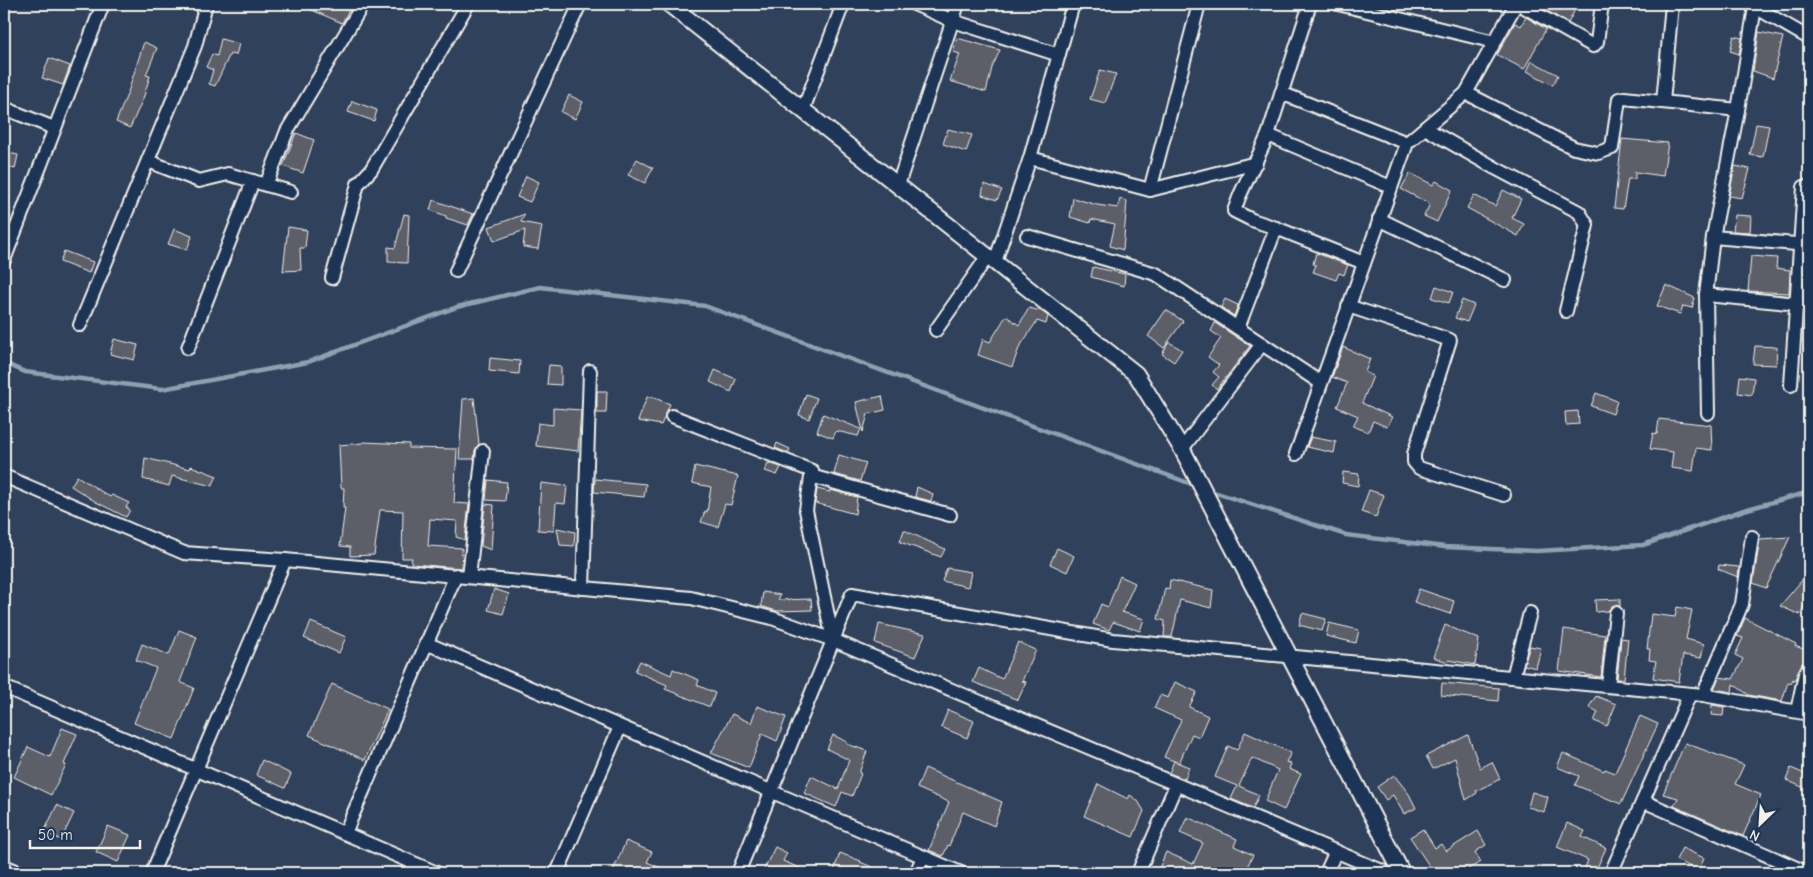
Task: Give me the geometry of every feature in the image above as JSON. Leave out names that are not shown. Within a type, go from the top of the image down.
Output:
[{"type":"street","points":[[4,260],[103,4]]},
{"type":"street","points":[[80,326],[195,46],[206,4]]},
{"type":"street","points":[[266,185],[287,130],[363,4]]},
{"type":"street","points":[[332,278],[358,184],[371,170],[468,4]]},
{"type":"street","points":[[456,271],[580,4]]},
{"type":"street","points":[[669,4],[1136,374],[1182,449],[1402,873]]},
{"type":"street","points":[[803,110],[843,4]]},
{"type":"street","points":[[914,4],[953,21],[1059,55]]},
{"type":"street","points":[[898,185],[958,4]]},
{"type":"street","points":[[936,330],[992,259],[1030,158],[1073,4]]},
{"type":"street","points":[[1150,190],[1199,4]]},
{"type":"street","points":[[1310,4],[1268,135],[1234,211],[1252,220],[1364,263]]},
{"type":"street","points":[[1338,4],[1495,42]]},
{"type":"street","points":[[1296,454],[1406,143],[1466,93],[1517,4],[1593,46],[1597,42],[1602,4]]},
{"type":"street","points":[[1663,102],[1672,4]]},
{"type":"street","points":[[1708,413],[1706,295],[1713,238],[1738,110],[1753,5],[1809,38]]},
{"type":"street","points":[[1281,93],[1406,143]]},
{"type":"street","points":[[1466,93],[1574,148],[1598,153],[1612,148],[1619,99],[1738,110]]},
{"type":"street","points":[[4,108],[54,128]]},
{"type":"street","points":[[1425,128],[1494,168],[1579,212],[1587,225],[1566,310]]},
{"type":"street","points":[[1268,135],[1391,187]]},
{"type":"street","points":[[1030,158],[1150,190],[1256,163]]},
{"type":"street","points":[[148,161],[198,180],[228,174],[291,192]]},
{"type":"street","points":[[188,348],[252,181]]},
{"type":"street","points":[[1791,385],[1803,304],[1804,187]]},
{"type":"street","points":[[1380,219],[1505,280]]},
{"type":"street","points":[[1238,328],[1276,228]]},
{"type":"street","points":[[1027,236],[1156,274],[1321,383]]},
{"type":"street","points":[[1713,238],[1805,245]]},
{"type":"street","points":[[1706,295],[1803,304]]},
{"type":"street","points":[[1348,306],[1450,340],[1414,454],[1414,462],[1420,468],[1504,495]]},
{"type":"street","points":[[1182,449],[1262,344]]},
{"type":"street","points":[[583,588],[590,371]]},
{"type":"street","points":[[672,416],[812,471],[806,510],[833,640]]},
{"type":"street","points":[[469,577],[483,451]]},
{"type":"street","points":[[4,476],[184,553],[456,575],[691,598],[772,618],[833,640],[1387,873]]},
{"type":"street","points":[[811,476],[950,515]]},
{"type":"street","points":[[1611,873],[1643,801],[1742,604],[1752,538]]},
{"type":"street","points":[[152,873],[285,560]]},
{"type":"street","points":[[344,833],[456,575]]},
{"type":"street","points":[[738,873],[852,594],[1113,640],[1696,695],[1803,713],[1806,674],[1809,667]]},
{"type":"street","points":[[1513,677],[1530,613]]},
{"type":"street","points":[[1608,686],[1616,613]]},
{"type":"street","points":[[426,643],[961,873]]},
{"type":"street","points":[[4,687],[438,873]]},
{"type":"street","points":[[557,873],[620,727]]},
{"type":"street","points":[[1138,873],[1176,784]]},
{"type":"street","points":[[1643,801],[1808,873]]},
{"type":"street","points":[[1326,873],[1336,852]]},
{"type":"street","points":[[916,873],[923,857]]},
{"type":"street","points":[[4,866],[21,873]]},
{"type":"building","points":[[298,4],[352,4],[342,23]]},
{"type":"building","points":[[1535,4],[1578,4],[1568,23]]},
{"type":"building","points":[[1526,17],[1546,29],[1524,69],[1497,55],[1515,23],[1521,26]]},
{"type":"building","points":[[1759,32],[1783,37],[1773,78],[1753,71]]},
{"type":"building","points":[[1734,36],[1742,38],[1739,54],[1730,51]]},
{"type":"building","points":[[957,38],[1000,50],[992,68],[986,92],[950,81],[960,54],[953,52]]},
{"type":"building","points":[[221,39],[239,44],[236,55],[230,54],[215,86],[209,84],[213,70],[206,67],[212,54],[217,56]]},
{"type":"building","points":[[144,42],[157,48],[146,75],[150,76],[143,99],[130,128],[116,122]]},
{"type":"building","points":[[49,58],[70,66],[63,85],[42,78]]},
{"type":"building","points":[[1532,61],[1558,75],[1553,85],[1527,71]]},
{"type":"building","points":[[1100,70],[1116,74],[1105,103],[1090,99]]},
{"type":"building","points":[[569,95],[583,102],[575,119],[561,112]]},
{"type":"building","points":[[352,101],[377,110],[374,121],[348,112]]},
{"type":"building","points":[[1756,124],[1769,126],[1763,157],[1750,155]]},
{"type":"building","points":[[948,129],[972,135],[966,152],[943,144]]},
{"type":"building","points":[[296,133],[314,140],[303,173],[283,166]]},
{"type":"building","points":[[1622,139],[1668,143],[1663,176],[1635,172],[1635,179],[1628,179],[1623,209],[1614,208]]},
{"type":"building","points":[[4,152],[18,155],[15,169],[4,166]]},
{"type":"building","points":[[637,159],[653,168],[645,183],[628,175]]},
{"type":"building","points":[[1735,166],[1750,169],[1742,198],[1729,196]]},
{"type":"building","points":[[1410,173],[1433,185],[1436,181],[1452,190],[1437,222],[1424,216],[1430,204],[1401,189]]},
{"type":"building","points":[[526,176],[539,182],[530,202],[517,197]]},
{"type":"building","points":[[984,184],[1002,190],[997,200],[982,195]]},
{"type":"building","points":[[1503,190],[1521,199],[1512,218],[1524,224],[1518,236],[1467,208],[1474,195],[1495,206]]},
{"type":"building","points":[[1073,198],[1097,205],[1118,208],[1120,199],[1127,201],[1123,250],[1110,246],[1115,224],[1091,219],[1090,223],[1070,217]]},
{"type":"building","points":[[433,200],[473,214],[468,225],[446,218],[446,216],[430,210]]},
{"type":"building","points":[[404,214],[409,215],[407,263],[388,262],[388,247],[395,248]]},
{"type":"building","points":[[525,214],[521,222],[542,226],[538,249],[523,247],[525,230],[494,241],[489,227]]},
{"type":"building","points":[[1735,215],[1751,216],[1750,232],[1733,231]]},
{"type":"building","points":[[288,227],[307,230],[305,248],[300,248],[301,270],[283,271]]},
{"type":"building","points":[[174,229],[192,236],[187,250],[168,244]]},
{"type":"building","points":[[64,251],[93,262],[89,273],[60,262]]},
{"type":"building","points":[[1316,253],[1348,265],[1344,275],[1339,273],[1336,280],[1313,272],[1316,265],[1313,264]]},
{"type":"building","points":[[1751,256],[1777,258],[1776,268],[1790,270],[1789,293],[1748,291]]},
{"type":"building","points":[[1093,267],[1125,274],[1124,286],[1091,277]]},
{"type":"building","points":[[1807,273],[1809,273],[1809,295],[1805,295]]},
{"type":"building","points":[[1666,285],[1695,298],[1692,308],[1683,306],[1680,314],[1657,306]]},
{"type":"building","points":[[1436,286],[1453,292],[1449,303],[1432,298]]},
{"type":"building","points":[[1225,299],[1238,305],[1234,316],[1221,307]]},
{"type":"building","points":[[1462,300],[1474,305],[1467,322],[1455,318]]},
{"type":"building","points":[[1029,308],[1041,311],[1048,316],[1046,324],[1037,321],[1019,348],[1012,367],[978,355],[983,339],[990,342],[1006,316],[1019,325]]},
{"type":"building","points":[[1166,310],[1183,321],[1164,348],[1148,336]]},
{"type":"building","points":[[1215,323],[1250,346],[1217,389],[1212,385],[1219,377],[1213,372],[1219,365],[1208,357],[1221,338],[1211,331]]},
{"type":"building","points":[[114,339],[138,345],[134,360],[110,354]]},
{"type":"building","points":[[1169,342],[1182,350],[1174,362],[1162,354]]},
{"type":"building","points":[[1755,346],[1777,347],[1776,365],[1753,364]]},
{"type":"building","points":[[1343,347],[1370,359],[1365,372],[1373,376],[1362,403],[1392,417],[1387,427],[1373,421],[1368,432],[1353,426],[1358,416],[1337,407],[1347,383],[1332,377]]},
{"type":"building","points":[[490,358],[520,361],[519,374],[489,371]]},
{"type":"building","points":[[549,365],[561,366],[561,385],[547,384]]},
{"type":"building","points":[[715,370],[736,379],[731,392],[710,382]]},
{"type":"building","points":[[1740,376],[1754,378],[1752,395],[1738,393]]},
{"type":"building","points":[[597,391],[607,391],[606,413],[597,413]]},
{"type":"building","points":[[1596,393],[1617,401],[1613,414],[1591,406]]},
{"type":"building","points":[[806,394],[817,398],[809,419],[799,415]]},
{"type":"building","points":[[882,396],[885,410],[868,414],[863,432],[856,402]]},
{"type":"building","points":[[647,397],[670,404],[661,425],[638,421]]},
{"type":"building","points":[[474,398],[479,444],[475,450],[474,459],[459,459],[463,399]]},
{"type":"building","points":[[553,408],[581,410],[578,451],[536,446],[538,423],[553,425]]},
{"type":"building","points":[[1578,411],[1579,424],[1566,425],[1565,412]]},
{"type":"building","points":[[823,414],[861,429],[858,436],[836,431],[833,438],[817,432]]},
{"type":"building","points":[[1659,419],[1711,425],[1712,450],[1696,448],[1693,471],[1671,468],[1673,452],[1650,449],[1653,433],[1657,434]]},
{"type":"building","points":[[1311,437],[1336,442],[1334,453],[1307,447]]},
{"type":"building","points":[[363,442],[409,444],[409,448],[457,449],[454,503],[469,504],[465,540],[456,537],[457,521],[430,519],[428,546],[462,548],[461,568],[411,564],[412,558],[402,558],[403,511],[380,510],[374,555],[350,556],[350,547],[340,546],[345,508],[343,508],[344,488],[341,488],[339,445]]},
{"type":"building","points":[[777,443],[790,449],[788,453],[775,448]]},
{"type":"building","points":[[839,455],[866,463],[860,481],[834,474]]},
{"type":"building","points":[[145,458],[190,469],[191,466],[217,476],[212,486],[172,476],[169,486],[143,479]]},
{"type":"building","points":[[768,463],[781,467],[777,475],[765,471]]},
{"type":"building","points":[[695,466],[738,476],[731,505],[725,504],[718,527],[701,522],[705,511],[707,512],[711,487],[692,483]]},
{"type":"building","points":[[1343,472],[1359,474],[1358,486],[1342,483]]},
{"type":"building","points":[[77,476],[110,497],[112,495],[129,503],[126,507],[130,510],[126,517],[96,502],[71,486]]},
{"type":"building","points":[[595,479],[646,484],[644,497],[594,492]]},
{"type":"building","points":[[488,480],[507,482],[505,501],[486,500]]},
{"type":"building","points":[[541,483],[567,486],[565,504],[556,503],[554,531],[538,530]]},
{"type":"building","points":[[917,487],[933,494],[931,501],[915,497]]},
{"type":"building","points":[[817,489],[830,492],[830,490],[857,497],[855,514],[815,503]]},
{"type":"building","points":[[1369,490],[1384,495],[1376,517],[1361,512]]},
{"type":"building","points":[[485,504],[494,505],[491,550],[481,546]]},
{"type":"building","points":[[557,528],[575,532],[574,546],[560,545]]},
{"type":"building","points":[[904,530],[945,549],[941,557],[900,542]]},
{"type":"building","points":[[1790,537],[1766,588],[1753,583],[1760,539]]},
{"type":"building","points":[[1057,548],[1074,556],[1067,572],[1050,564]]},
{"type":"building","points":[[1719,565],[1739,567],[1738,577],[1718,569]]},
{"type":"building","points":[[947,568],[971,572],[968,587],[942,581]]},
{"type":"building","points":[[1809,572],[1809,595],[1800,615],[1780,606]]},
{"type":"building","points":[[1120,576],[1135,583],[1122,612],[1144,619],[1140,631],[1113,622],[1109,630],[1093,624],[1101,604],[1108,607]]},
{"type":"building","points":[[1170,580],[1213,590],[1211,608],[1180,600],[1172,637],[1164,637],[1165,621],[1158,619],[1165,588],[1169,589]]},
{"type":"building","points":[[494,589],[509,594],[503,614],[488,610]]},
{"type":"building","points":[[1419,589],[1454,601],[1450,614],[1414,602]]},
{"type":"building","points":[[763,592],[780,595],[778,600],[811,599],[812,610],[777,611],[761,606]]},
{"type":"building","points":[[1620,599],[1620,606],[1613,605],[1608,611],[1596,612],[1595,600]]},
{"type":"building","points":[[1677,607],[1692,610],[1686,639],[1704,644],[1701,658],[1683,655],[1679,682],[1653,678],[1656,661],[1649,660],[1650,649],[1647,649],[1651,614],[1675,617]]},
{"type":"building","points":[[1302,613],[1326,619],[1322,631],[1299,625]]},
{"type":"building","points":[[1745,618],[1796,644],[1795,646],[1809,651],[1809,659],[1802,663],[1795,680],[1793,679],[1791,683],[1788,682],[1782,701],[1749,695],[1733,684],[1732,692],[1714,689],[1719,677],[1733,679],[1743,659],[1735,655],[1743,638],[1737,636]]},
{"type":"building","points":[[311,622],[346,637],[339,653],[304,638]]},
{"type":"building","points":[[1329,623],[1359,630],[1356,643],[1326,636]]},
{"type":"building","points":[[879,624],[925,634],[915,657],[875,643]]},
{"type":"building","points":[[1445,625],[1479,639],[1475,665],[1449,660],[1448,662],[1433,657]]},
{"type":"building","points":[[1564,629],[1605,635],[1601,677],[1559,671]]},
{"type":"building","points":[[179,630],[197,637],[180,682],[194,688],[174,739],[134,723],[156,668],[136,660],[142,644],[169,655]]},
{"type":"building","points":[[1621,638],[1628,639],[1624,679],[1617,679]]},
{"type":"building","points":[[1018,642],[1036,650],[1022,681],[1026,682],[1018,700],[973,682],[979,668],[1002,679]]},
{"type":"building","points":[[1530,646],[1541,648],[1536,668],[1524,665]]},
{"type":"building","points":[[640,661],[671,675],[673,669],[699,680],[697,685],[715,693],[710,707],[665,689],[667,685],[635,671]]},
{"type":"building","points":[[1175,682],[1197,692],[1189,707],[1208,716],[1199,737],[1192,734],[1179,763],[1164,757],[1181,720],[1154,708],[1160,695],[1168,698]]},
{"type":"building","points":[[1442,683],[1499,688],[1498,701],[1441,695]]},
{"type":"building","points":[[332,684],[388,709],[365,760],[309,735]]},
{"type":"building","points":[[1596,696],[1616,704],[1607,726],[1594,721],[1598,712],[1589,707]]},
{"type":"building","points":[[1712,705],[1724,707],[1723,716],[1711,715]]},
{"type":"building","points":[[757,706],[786,717],[777,741],[762,734],[749,768],[711,753],[732,714],[751,723]]},
{"type":"building","points":[[948,710],[974,721],[967,738],[941,727]]},
{"type":"building","points":[[1640,716],[1658,724],[1621,804],[1575,785],[1579,776],[1557,767],[1563,753],[1604,771],[1605,769],[1615,773]]},
{"type":"building","points":[[62,728],[77,734],[64,764],[66,765],[51,795],[14,777],[28,747],[50,757]]},
{"type":"building","points":[[1245,732],[1291,753],[1286,762],[1291,764],[1289,769],[1301,774],[1284,810],[1265,801],[1278,770],[1252,758],[1239,786],[1259,795],[1253,808],[1231,799],[1237,786],[1215,777],[1228,746],[1237,750]]},
{"type":"building","points":[[833,735],[847,742],[847,744],[867,751],[859,773],[861,774],[852,796],[842,792],[836,807],[804,793],[811,776],[838,789],[849,760],[827,749]]},
{"type":"building","points":[[1468,735],[1480,768],[1492,762],[1500,779],[1476,791],[1477,793],[1466,800],[1455,758],[1433,769],[1426,756]]},
{"type":"building","points":[[1685,743],[1744,765],[1735,784],[1761,795],[1743,836],[1674,806],[1678,798],[1663,794]]},
{"type":"building","points":[[262,760],[291,774],[285,788],[256,775]]},
{"type":"building","points":[[1174,761],[1189,767],[1185,779],[1169,773]]},
{"type":"building","points":[[925,768],[1002,802],[994,826],[963,812],[943,856],[929,850],[949,802],[917,788]]},
{"type":"building","points":[[1791,768],[1809,776],[1809,790],[1786,780]]},
{"type":"building","points":[[1394,775],[1409,794],[1416,808],[1404,814],[1393,795],[1386,800],[1377,787]]},
{"type":"building","points":[[1098,784],[1128,799],[1130,795],[1138,801],[1144,811],[1133,837],[1084,816]]},
{"type":"building","points":[[1532,792],[1548,797],[1544,812],[1528,807]]},
{"type":"building","points":[[57,805],[74,813],[61,840],[44,832]]},
{"type":"building","points":[[1187,817],[1237,839],[1234,846],[1253,855],[1244,873],[1157,873],[1166,852],[1193,864],[1203,843],[1180,833]]},
{"type":"building","points":[[1567,823],[1585,831],[1582,837],[1606,848],[1595,872],[1585,868],[1588,860],[1557,847]]},
{"type":"building","points":[[108,826],[130,835],[118,862],[96,852]]},
{"type":"building","points":[[1423,829],[1435,848],[1441,844],[1446,851],[1478,831],[1486,845],[1475,852],[1481,862],[1461,873],[1434,873],[1410,837]]},
{"type":"building","points":[[626,841],[652,852],[647,862],[672,873],[612,873]]},
{"type":"building","points":[[775,847],[787,853],[783,861],[811,873],[762,873]]},
{"type":"building","points":[[1682,848],[1704,858],[1699,871],[1676,860]]},
{"type":"building","points":[[840,853],[861,861],[886,873],[833,873]]},
{"type":"waterway","points":[[4,363],[25,372],[162,389],[308,362],[457,307],[540,287],[705,306],[1197,486]]},
{"type":"waterway","points":[[1207,490],[1346,535],[1445,547],[1537,551],[1643,545],[1744,510],[1809,492]]}]
